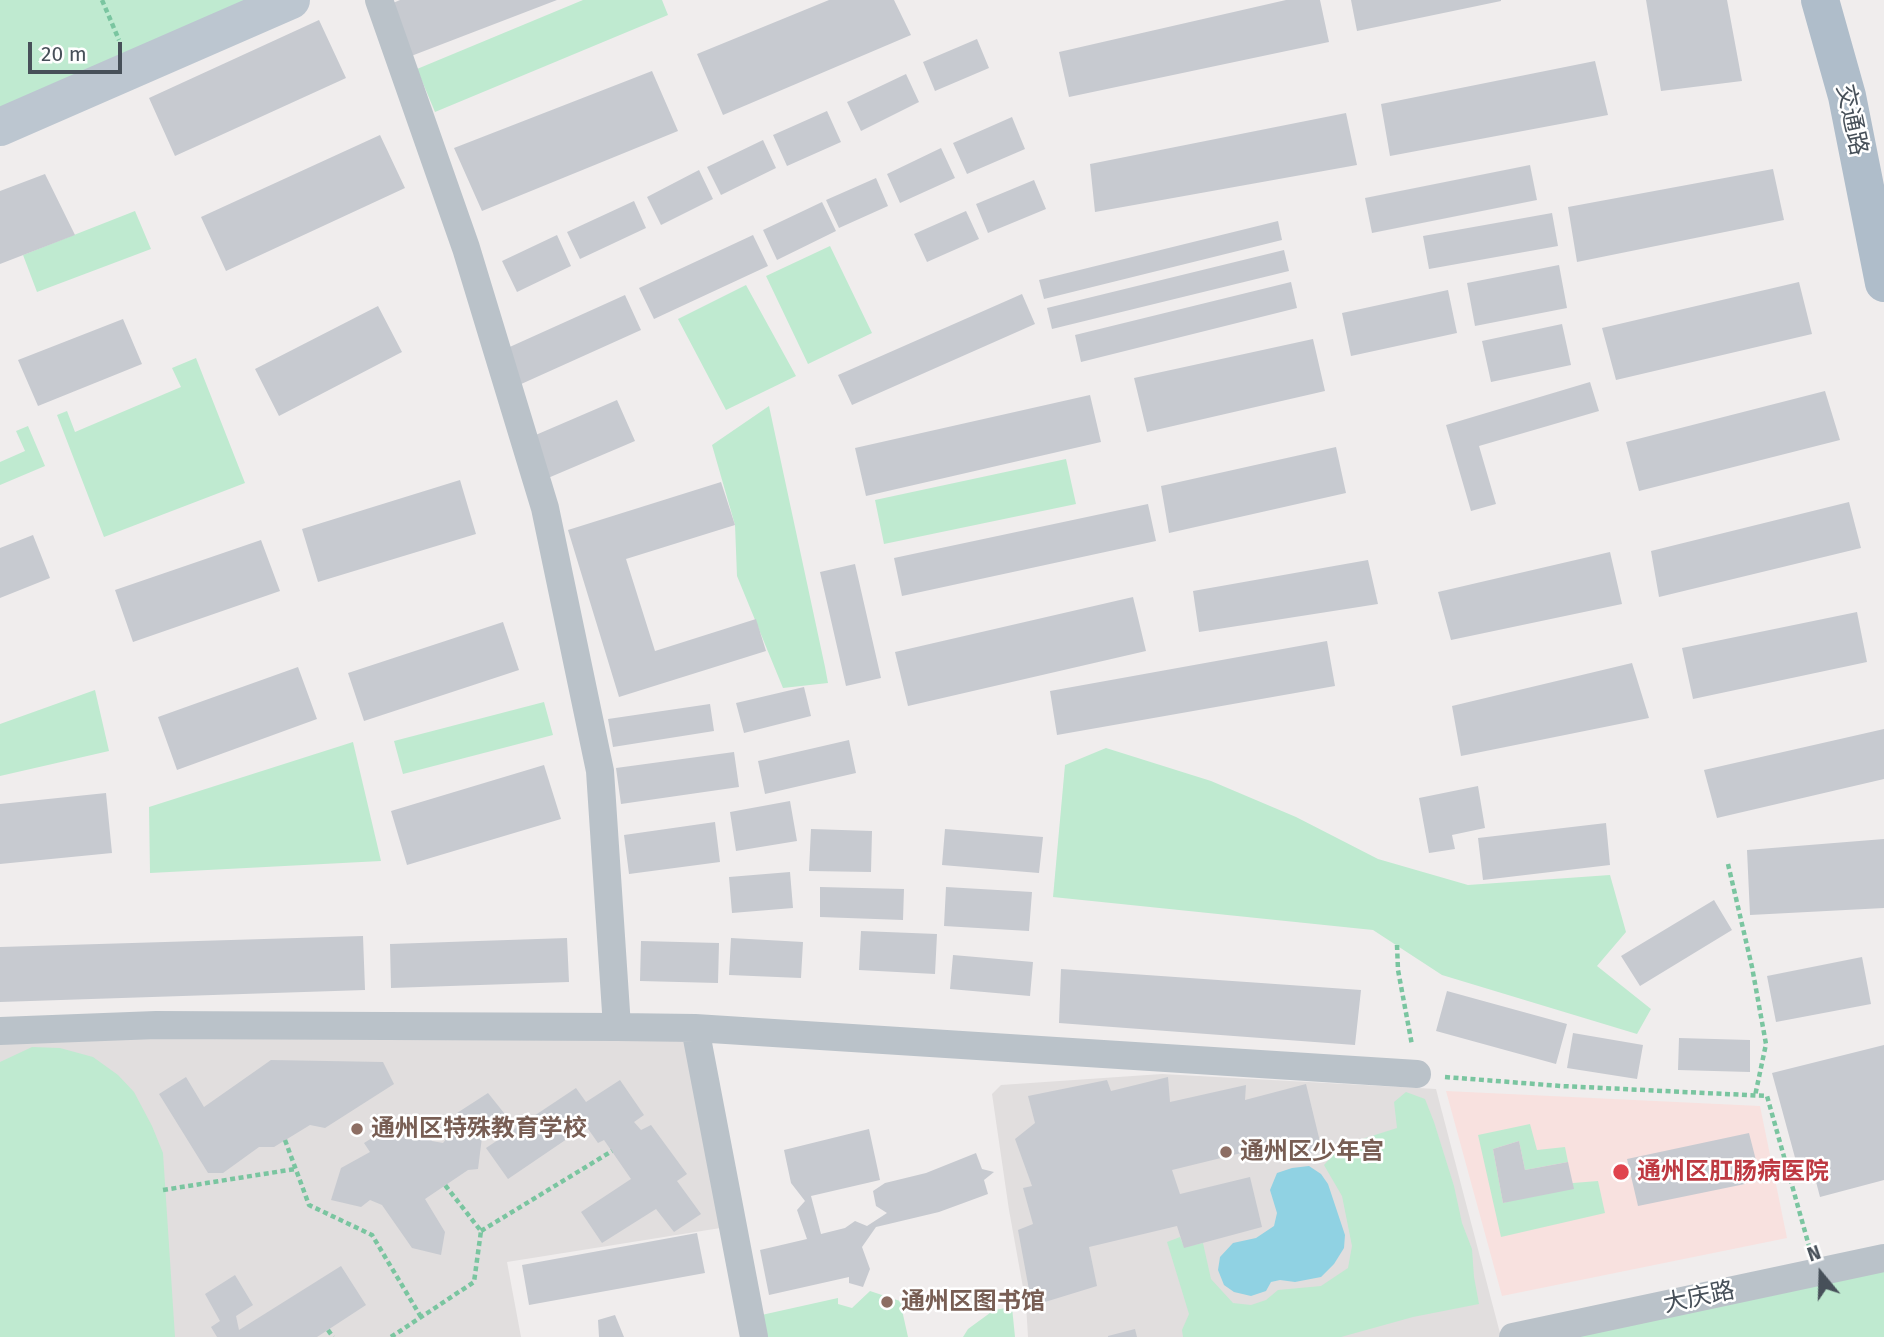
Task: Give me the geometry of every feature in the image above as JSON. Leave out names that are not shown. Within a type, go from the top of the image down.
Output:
[{"type":"main road","name":"交通路","points":[[1820,0],[1847,96],[1884,284]]},
{"type":"street","points":[[0,127],[291,0]]},
{"type":"street","points":[[379,0],[466,248],[545,508],[600,771],[617,1027]]},
{"type":"street","points":[[0,1031],[156,1025],[695,1028],[1417,1074]]},
{"type":"street","points":[[695,1028],[754,1337]]},
{"type":"street","name":"大庆路","points":[[1513,1337],[1884,1258]]},
{"type":"path","points":[[1728,864],[1752,967],[1766,1044],[1755,1096]]},
{"type":"path","points":[[1397,945],[1398,970],[1417,1074],[1561,1086],[1767,1096],[1817,1273]]},
{"type":"path","points":[[285,1140],[309,1205],[372,1235],[421,1317]]},
{"type":"path","points":[[481,1231],[612,1151]]},
{"type":"path","points":[[163,1190],[295,1169]]},
{"type":"path","points":[[391,1337],[474,1282],[481,1231],[445,1185]]},
{"type":"path","points":[[328,1330],[333,1337]]},
{"type":"shaded area","name":"通州区特殊教育学校","points":[[695,1028],[733,1226],[507,1262],[521,1337],[0,1337],[0,1031]]},
{"type":"shaded area","name":"通州区少年宫","points":[[1162,1074],[1436,1089],[1501,1337],[1028,1337],[1026,1304],[992,1094],[1001,1085]]},
{"type":"shaded area","name":"通州区肛肠病医院","points":[[1446,1091],[1760,1106],[1787,1238],[1502,1296]]},
{"type":"green space","points":[[0,0],[273,0],[0,115]]},
{"type":"green space","points":[[583,0],[662,0],[668,15],[435,112],[417,69]]},
{"type":"green space","points":[[135,211],[151,249],[37,292],[23,255]]},
{"type":"green space","points":[[830,246],[872,333],[808,364],[766,276]]},
{"type":"green space","points":[[746,285],[796,376],[726,410],[678,319]]},
{"type":"green space","points":[[196,358],[245,483],[104,537],[57,415],[67,411],[75,432],[181,387],[172,368]]},
{"type":"green space","points":[[769,406],[828,683],[783,688],[737,576],[735,525],[712,445]]},
{"type":"green space","points":[[28,426],[45,466],[0,485],[0,462],[25,451],[16,431]]},
{"type":"green space","points":[[1066,459],[1076,504],[884,544],[875,500]]},
{"type":"green space","points":[[95,690],[109,751],[0,776],[0,724]]},
{"type":"green space","points":[[544,702],[553,735],[403,774],[394,741]]},
{"type":"green space","points":[[353,742],[381,861],[150,873],[149,807]]},
{"type":"green space","points":[[1106,748],[1211,781],[1296,817],[1378,859],[1468,885],[1610,875],[1626,932],[1597,966],[1651,1009],[1637,1034],[1442,975],[1373,930],[1053,897],[1065,765]]},
{"type":"green space","points":[[32,1047],[60,1048],[93,1057],[118,1075],[134,1092],[152,1126],[163,1153],[175,1337],[0,1337],[0,1062]]},
{"type":"green space","points":[[1406,1092],[1425,1099],[1434,1122],[1454,1186],[1462,1223],[1472,1249],[1479,1304],[1413,1317],[1341,1337],[1183,1337],[1182,1330],[1189,1314],[1167,1242],[1180,1237],[1184,1247],[1203,1243],[1211,1279],[1233,1303],[1251,1305],[1266,1300],[1278,1290],[1321,1286],[1348,1268],[1352,1246],[1342,1196],[1324,1165],[1334,1154],[1356,1141],[1397,1128],[1394,1102]]},
{"type":"green space","points":[[1530,1124],[1537,1150],[1565,1147],[1568,1162],[1525,1170],[1519,1141],[1493,1149],[1503,1203],[1573,1183],[1598,1181],[1605,1213],[1501,1237],[1478,1135]]},
{"type":"green space","points":[[1884,1256],[1884,1337],[1504,1337]]},
{"type":"green space","points":[[870,1291],[900,1301],[908,1337],[761,1337],[757,1316],[838,1298],[838,1304],[852,1308]]},
{"type":"green space","points":[[1012,1307],[1015,1337],[963,1337],[968,1329],[994,1310]]},
{"type":"water","points":[[1309,1166],[1321,1174],[1328,1184],[1345,1235],[1344,1248],[1334,1264],[1321,1277],[1295,1282],[1271,1282],[1266,1291],[1251,1296],[1234,1292],[1224,1285],[1218,1270],[1220,1257],[1233,1243],[1256,1238],[1274,1226],[1277,1213],[1270,1190],[1277,1173]]},
{"type":"building","points":[[400,0],[557,0],[406,58],[386,6]]},
{"type":"building","points":[[829,0],[894,0],[911,35],[723,115],[697,54]]},
{"type":"building","points":[[1286,0],[1320,0],[1329,42],[1069,97],[1059,52]]},
{"type":"building","points":[[1351,0],[1501,0],[1501,1],[1357,31]]},
{"type":"building","points":[[1646,0],[1727,0],[1742,81],[1661,91]]},
{"type":"building","points":[[319,20],[346,78],[175,156],[149,98]]},
{"type":"building","points":[[977,39],[989,68],[935,91],[923,62]]},
{"type":"building","points":[[1595,61],[1608,115],[1390,156],[1381,104]]},
{"type":"building","points":[[652,71],[678,131],[482,211],[454,148]]},
{"type":"building","points":[[906,74],[919,102],[861,131],[847,102]]},
{"type":"building","points":[[827,111],[841,142],[787,166],[773,135]]},
{"type":"building","points":[[1346,113],[1357,165],[1095,212],[1090,164]]},
{"type":"building","points":[[1012,117],[1025,149],[967,174],[953,143]]},
{"type":"building","points":[[380,135],[405,188],[226,271],[201,217]]},
{"type":"building","points":[[763,140],[776,168],[721,195],[707,167]]},
{"type":"building","points":[[941,148],[955,178],[900,203],[887,174]]},
{"type":"building","points":[[1530,165],[1537,200],[1372,233],[1365,198]]},
{"type":"building","points":[[1773,169],[1784,220],[1577,262],[1568,207]]},
{"type":"building","points":[[699,170],[713,199],[661,225],[647,197]]},
{"type":"building","points":[[45,174],[75,235],[0,264],[0,191]]},
{"type":"building","points":[[876,178],[888,206],[839,228],[826,200]]},
{"type":"building","points":[[1034,180],[1046,209],[988,233],[976,204]]},
{"type":"building","points":[[634,201],[646,228],[580,259],[567,232]]},
{"type":"building","points":[[822,202],[836,231],[777,260],[763,230]]},
{"type":"building","points":[[966,211],[979,239],[927,262],[914,234]]},
{"type":"building","points":[[1552,213],[1558,246],[1429,269],[1423,236]]},
{"type":"building","points":[[1278,221],[1282,240],[1044,299],[1039,280]]},
{"type":"building","points":[[557,235],[571,266],[517,292],[502,261]]},
{"type":"building","points":[[753,235],[768,266],[654,319],[639,288]]},
{"type":"building","points":[[1284,250],[1289,271],[1052,329],[1047,308]]},
{"type":"building","points":[[1559,265],[1567,308],[1475,326],[1467,283]]},
{"type":"building","points":[[1291,282],[1297,308],[1081,362],[1075,335]]},
{"type":"building","points":[[1799,282],[1812,334],[1616,380],[1602,328]]},
{"type":"building","points":[[1448,290],[1457,333],[1351,356],[1342,313]]},
{"type":"building","points":[[1022,294],[1035,324],[852,405],[838,375]]},
{"type":"building","points":[[625,295],[641,330],[519,385],[503,350]]},
{"type":"building","points":[[378,306],[402,352],[279,416],[255,369]]},
{"type":"building","points":[[123,319],[142,364],[38,406],[18,360]]},
{"type":"building","points":[[1562,324],[1571,365],[1491,382],[1482,341]]},
{"type":"building","points":[[1313,339],[1325,391],[1147,432],[1134,378]]},
{"type":"building","points":[[1590,382],[1599,411],[1479,446],[1496,504],[1471,511],[1446,425]]},
{"type":"building","points":[[1825,391],[1840,440],[1639,491],[1626,442]]},
{"type":"building","points":[[1090,395],[1101,442],[866,496],[855,448]]},
{"type":"building","points":[[617,400],[635,441],[548,478],[531,437]]},
{"type":"building","points":[[1336,447],[1346,493],[1169,533],[1161,486]]},
{"type":"building","points":[[460,480],[476,534],[318,582],[302,529]]},
{"type":"building","points":[[721,482],[735,525],[626,559],[655,651],[756,619],[766,651],[619,697],[568,530]]},
{"type":"building","points":[[1849,502],[1861,548],[1659,597],[1651,551]]},
{"type":"building","points":[[1148,504],[1156,541],[902,596],[894,558]]},
{"type":"building","points":[[33,535],[50,578],[0,598],[0,548]]},
{"type":"building","points":[[261,540],[280,591],[133,642],[115,590]]},
{"type":"building","points":[[1610,552],[1622,604],[1451,640],[1438,592]]},
{"type":"building","points":[[1368,560],[1378,604],[1199,632],[1193,591]]},
{"type":"building","points":[[855,564],[881,678],[846,686],[820,572]]},
{"type":"building","points":[[1133,597],[1146,651],[908,706],[895,652]]},
{"type":"building","points":[[1857,612],[1867,662],[1693,699],[1682,648]]},
{"type":"building","points":[[503,622],[519,670],[364,721],[348,673]]},
{"type":"building","points":[[1327,641],[1335,686],[1057,735],[1050,691]]},
{"type":"building","points":[[1632,663],[1649,718],[1461,756],[1452,706]]},
{"type":"building","points":[[298,667],[317,719],[177,770],[158,717]]},
{"type":"building","points":[[804,687],[811,716],[744,733],[736,703]]},
{"type":"building","points":[[710,704],[714,731],[613,747],[608,719]]},
{"type":"building","points":[[1884,729],[1884,779],[1717,818],[1704,770]]},
{"type":"building","points":[[849,740],[856,773],[765,794],[758,761]]},
{"type":"building","points":[[734,752],[739,787],[621,804],[616,768]]},
{"type":"building","points":[[544,765],[561,819],[407,865],[391,811]]},
{"type":"building","points":[[1478,786],[1485,828],[1452,835],[1455,849],[1429,853],[1419,798]]},
{"type":"building","points":[[106,793],[112,853],[0,864],[0,804]]},
{"type":"building","points":[[790,801],[797,841],[736,851],[730,812]]},
{"type":"building","points":[[715,822],[720,862],[629,874],[624,835]]},
{"type":"building","points":[[1606,823],[1610,865],[1483,880],[1478,838]]},
{"type":"building","points":[[811,829],[872,831],[871,872],[809,871]]},
{"type":"building","points":[[945,829],[1043,837],[1039,873],[942,865]]},
{"type":"building","points":[[1884,839],[1884,908],[1750,915],[1747,850]]},
{"type":"building","points":[[790,872],[793,908],[732,913],[729,877]]},
{"type":"building","points":[[820,887],[904,889],[903,920],[820,917]]},
{"type":"building","points":[[946,887],[1032,892],[1029,931],[944,926]]},
{"type":"building","points":[[1714,900],[1732,930],[1640,986],[1621,956]]},
{"type":"building","points":[[861,931],[937,934],[935,974],[859,970]]},
{"type":"building","points":[[363,936],[365,990],[0,1002],[0,947]]},
{"type":"building","points":[[567,938],[569,982],[391,988],[390,944]]},
{"type":"building","points":[[731,938],[803,942],[801,978],[729,975]]},
{"type":"building","points":[[641,941],[719,943],[718,983],[640,981]]},
{"type":"building","points":[[953,955],[1033,962],[1030,996],[950,989]]},
{"type":"building","points":[[1862,957],[1871,1004],[1776,1022],[1767,976]]},
{"type":"building","points":[[1061,969],[1361,990],[1355,1045],[1059,1023]]},
{"type":"building","points":[[1447,991],[1567,1024],[1556,1064],[1436,1031]]},
{"type":"building","points":[[1573,1033],[1643,1045],[1637,1079],[1567,1068]]},
{"type":"building","points":[[1679,1038],[1750,1040],[1750,1072],[1678,1070]]},
{"type":"building","points":[[1884,1045],[1884,1180],[1820,1197],[1814,1174],[1800,1176],[1772,1073]]},
{"type":"building","points":[[271,1060],[383,1062],[394,1084],[325,1128],[310,1125],[274,1147],[259,1147],[223,1173],[208,1173],[159,1094],[186,1077],[204,1107]]},
{"type":"building","points":[[1168,1077],[1170,1102],[1246,1085],[1245,1100],[1306,1084],[1322,1150],[1281,1163],[1274,1145],[1172,1170],[1180,1194],[1250,1177],[1262,1227],[1184,1248],[1177,1226],[1089,1247],[1097,1286],[1032,1306],[1018,1230],[1033,1224],[1023,1188],[1032,1186],[1015,1139],[1035,1123],[1028,1096],[1107,1080],[1111,1091]]},
{"type":"building","points":[[620,1080],[644,1115],[634,1122],[641,1130],[651,1125],[687,1174],[677,1181],[701,1214],[674,1232],[656,1209],[602,1243],[581,1212],[631,1179],[604,1140],[598,1143],[586,1126],[508,1179],[486,1148],[576,1088],[586,1102]]},
{"type":"building","points":[[488,1093],[508,1118],[482,1137],[478,1169],[468,1170],[425,1199],[445,1232],[441,1255],[412,1248],[382,1205],[370,1200],[361,1207],[331,1200],[341,1168],[370,1152],[364,1143],[401,1120],[406,1130],[420,1122],[432,1141],[443,1143],[451,1133],[471,1135],[457,1113]]},
{"type":"building","points":[[869,1129],[880,1180],[811,1196],[821,1234],[845,1228],[855,1221],[867,1226],[887,1213],[876,1206],[873,1191],[885,1183],[926,1173],[976,1153],[982,1169],[994,1172],[984,1180],[988,1194],[939,1212],[876,1227],[862,1247],[870,1269],[863,1287],[849,1283],[849,1277],[769,1295],[760,1250],[807,1239],[797,1210],[805,1201],[791,1183],[784,1150]]},
{"type":"building","points":[[1749,1133],[1759,1172],[1742,1174],[1745,1184],[1638,1206],[1627,1159]]},
{"type":"building","points":[[1519,1141],[1525,1170],[1568,1162],[1574,1189],[1503,1203],[1493,1149]]},
{"type":"building","points":[[697,1233],[705,1273],[529,1305],[522,1265]]},
{"type":"building","points":[[341,1266],[366,1305],[317,1337],[217,1337],[211,1327],[220,1321],[205,1294],[235,1275],[253,1305],[236,1316],[239,1330]]},
{"type":"building","points":[[615,1315],[624,1337],[599,1337],[598,1320]]},
{"type":"building","points":[[1135,1329],[1137,1337],[1108,1337],[1108,1336]]},
{"type":"place","name":"通州区特殊教育学校","points":[[357,1129]]},
{"type":"place","name":"通州区少年宫","points":[[1226,1152]]},
{"type":"place","name":"通州区肛肠病医院","points":[[1621,1172]]},
{"type":"place","name":"通州区图书馆","points":[[887,1302]]}]
